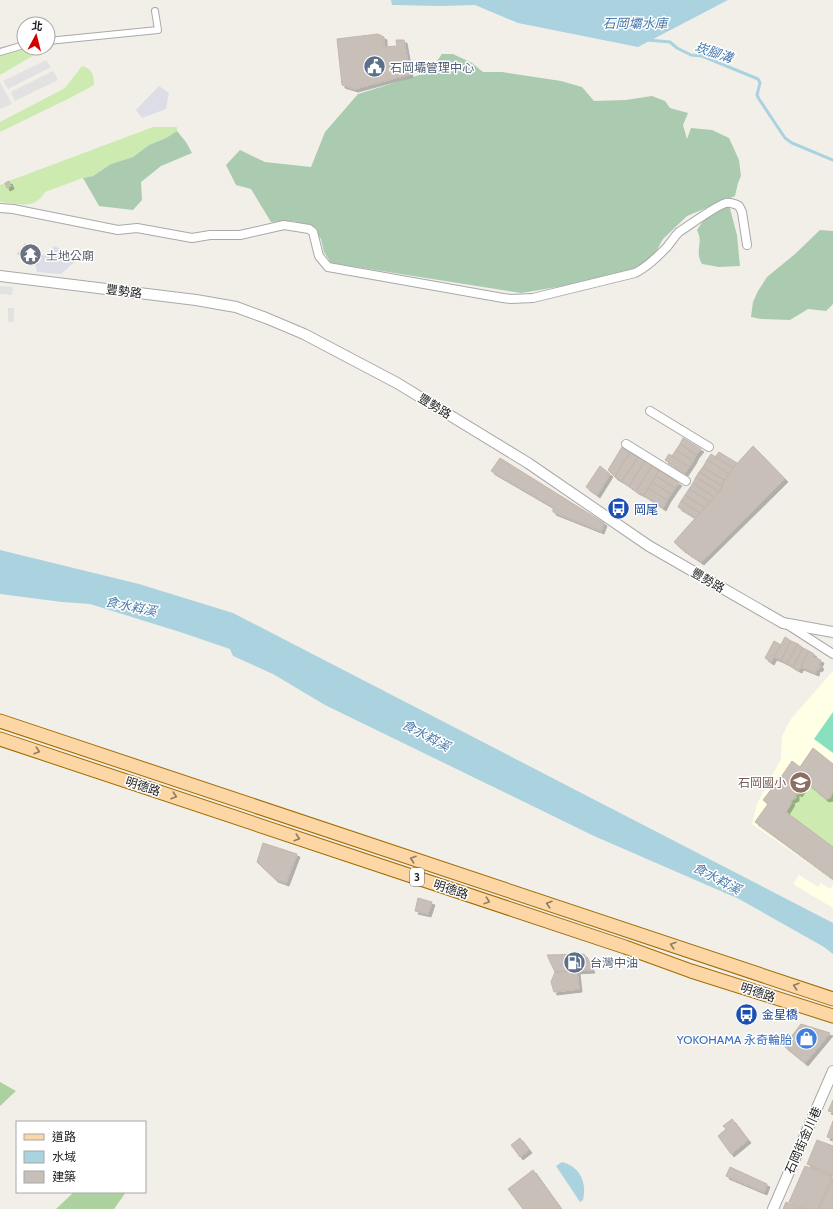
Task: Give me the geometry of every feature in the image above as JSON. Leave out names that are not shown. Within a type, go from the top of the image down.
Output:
[{"type":"main road","name":"明德路","points":[[0,722],[833,999]]},
{"type":"main road","name":"明德路","points":[[0,739],[625,947],[691,971],[833,1016]]},
{"type":"main road","points":[[526,914],[530,898]]},
{"type":"street","points":[[56,40],[158,30],[155,11]]},
{"type":"street","points":[[0,52],[16,47]]},
{"type":"street","points":[[0,208],[13,209],[118,230],[137,228],[192,238],[210,235],[240,235],[284,225],[309,228],[313,232],[319,256],[328,266],[503,298],[533,298],[635,273],[645,268],[679,232],[727,203],[734,203],[739,206],[742,212],[747,245]]},
{"type":"street","name":"豐勢路","points":[[0,276],[196,300],[236,307],[304,334],[396,383],[528,463],[649,546],[783,622],[833,632]]},
{"type":"street","points":[[650,411],[709,447]]},
{"type":"street","points":[[626,444],[686,481]]},
{"type":"street","points":[[783,622],[833,654]]},
{"type":"street","name":"石岡街金川巷","points":[[773,1209],[833,1071]]},
{"type":"shaded area","points":[[442,54],[453,54],[472,63],[483,72],[502,72],[561,81],[582,87],[594,101],[626,100],[652,96],[665,101],[670,108],[688,113],[683,125],[687,139],[691,128],[712,130],[729,138],[739,160],[741,176],[735,196],[687,216],[663,239],[654,255],[643,265],[630,272],[576,284],[521,293],[331,263],[324,252],[321,239],[312,227],[293,221],[271,222],[251,189],[236,185],[226,165],[240,150],[265,162],[311,167],[325,132],[358,94],[429,72]]},
{"type":"shaded area","points":[[46,60],[51,67],[8,89],[3,81]]},
{"type":"shaded area","points":[[53,71],[58,80],[15,101],[11,92]]},
{"type":"shaded area","points":[[0,82],[12,104],[0,109]]},
{"type":"shaded area","points":[[159,86],[169,93],[166,109],[142,118],[136,110]]},
{"type":"shaded area","points":[[177,131],[186,142],[192,153],[161,166],[141,182],[142,200],[133,210],[99,206],[83,178],[93,176],[111,164],[133,157],[149,145],[166,138]]},
{"type":"shaded area","points":[[729,205],[737,235],[740,266],[719,267],[702,264],[699,255],[700,239],[697,230],[709,212]]},
{"type":"shaded area","points":[[820,230],[833,231],[833,304],[826,311],[808,309],[790,320],[761,319],[751,317],[753,302],[767,277],[795,254]]},
{"type":"shaded area","name":"土地公廟","points":[[25,243],[44,256],[36,266],[17,254]]},
{"type":"shaded area","points":[[54,246],[80,257],[61,274],[37,272],[36,266]]},
{"type":"shaded area","points":[[0,286],[13,287],[12,295],[0,294]]},
{"type":"shaded area","points":[[8,308],[14,308],[14,322],[8,322]]},
{"type":"shaded area","name":"石岡國小","points":[[833,671],[833,880],[752,824],[757,804],[781,759],[782,736],[791,719]]},
{"type":"shaded area","points":[[799,875],[818,887],[821,883],[830,889],[833,885],[833,908],[793,884]]},
{"type":"green space","points":[[16,50],[16,56],[32,56],[0,75],[0,54]]},
{"type":"green space","points":[[82,66],[88,68],[92,72],[94,85],[0,132],[0,122],[65,88]]},
{"type":"green space","points":[[153,127],[177,127],[177,131],[166,138],[149,145],[133,157],[111,164],[93,176],[83,178],[45,192],[41,198],[31,204],[0,202],[0,185],[5,183],[8,188],[11,186],[9,181]]},
{"type":"green space","points":[[833,712],[833,753],[814,739]]},
{"type":"green space","points":[[807,783],[826,799],[830,798],[833,791],[833,847],[786,812],[792,803],[790,801],[796,798],[796,792]]},
{"type":"green space","points":[[0,1082],[16,1091],[0,1106]]},
{"type":"green space","points":[[73,1193],[125,1193],[114,1209],[56,1209]]},
{"type":"water","name":"石岡壩水庫","points":[[391,0],[728,0],[638,47],[518,23],[475,5],[392,5]]},
{"type":"water","name":"食水嵙溪","points":[[0,550],[139,584],[233,613],[833,923],[833,954],[824,947],[739,899],[594,836],[325,705],[273,674],[233,656],[230,649],[90,604],[0,594]]},
{"type":"water","points":[[562,1162],[569,1164],[581,1176],[584,1194],[583,1200],[580,1202],[556,1166]]},
{"type":"building","name":"石岡壩管理中心","points":[[378,34],[384,37],[384,47],[397,46],[396,40],[404,40],[410,74],[355,89],[342,85],[337,39]]},
{"type":"building","points":[[9,181],[11,186],[7,188],[5,183]]},
{"type":"building","points":[[683,438],[701,449],[696,455],[680,444]]},
{"type":"building","points":[[680,444],[696,455],[693,461],[676,450]]},
{"type":"building","points":[[753,446],[785,479],[701,562],[674,542],[721,489],[722,484],[733,468]]},
{"type":"building","points":[[622,447],[630,452],[615,477],[608,470]]},
{"type":"building","points":[[676,450],[693,461],[689,467],[672,456]]},
{"type":"building","points":[[630,452],[638,457],[622,481],[615,477]]},
{"type":"building","points":[[719,452],[737,463],[733,468],[715,457]]},
{"type":"building","points":[[669,454],[689,467],[685,473],[665,460]]},
{"type":"building","points":[[711,454],[733,468],[729,474],[707,460]]},
{"type":"building","points":[[638,457],[645,461],[629,486],[622,481]]},
{"type":"building","points":[[500,458],[604,523],[601,531],[553,512],[553,507],[491,471]]},
{"type":"building","points":[[707,460],[729,474],[724,480],[703,467]]},
{"type":"building","points":[[645,461],[652,466],[636,491],[629,486]]},
{"type":"building","points":[[600,466],[610,474],[597,495],[586,487]]},
{"type":"building","points":[[652,466],[659,470],[644,495],[636,491]]},
{"type":"building","points":[[703,467],[724,480],[722,486],[699,472]]},
{"type":"building","points":[[659,470],[679,483],[675,488],[656,476]]},
{"type":"building","points":[[699,472],[722,486],[719,492],[696,477]]},
{"type":"building","points":[[656,476],[675,488],[671,494],[652,482]]},
{"type":"building","points":[[696,477],[719,492],[714,497],[693,483]]},
{"type":"building","points":[[652,482],[671,494],[667,500],[648,488]]},
{"type":"building","points":[[693,483],[714,497],[710,502],[689,489]]},
{"type":"building","points":[[648,488],[667,500],[663,508],[644,495]]},
{"type":"building","points":[[689,489],[710,502],[705,508],[685,495]]},
{"type":"building","points":[[685,495],[705,508],[700,513],[681,501]]},
{"type":"building","points":[[681,501],[700,513],[696,518],[678,507]]},
{"type":"building","points":[[785,637],[791,641],[781,660],[774,657]]},
{"type":"building","points":[[774,641],[781,645],[771,662],[765,658]]},
{"type":"building","points":[[791,641],[798,644],[787,663],[781,660]]},
{"type":"building","points":[[798,644],[803,648],[793,667],[787,663]]},
{"type":"building","points":[[803,648],[809,651],[799,670],[793,667]]},
{"type":"building","points":[[809,651],[814,654],[813,657],[821,660],[819,665],[821,666],[819,669],[817,668],[816,673],[801,667]]},
{"type":"building","points":[[813,748],[833,764],[833,791],[830,798],[826,799],[807,783],[799,794],[796,792],[796,798],[790,801],[792,802],[786,812],[833,847],[833,879],[755,822],[768,804],[763,800],[773,787],[775,788],[792,761],[800,767]]},
{"type":"building","points":[[263,843],[297,854],[286,883],[275,879],[257,862]]},
{"type":"building","points":[[418,898],[432,902],[428,914],[415,911]]},
{"type":"building","points":[[584,954],[592,970],[555,972],[547,955]]},
{"type":"building","points":[[577,971],[579,989],[554,992],[551,982],[555,972]]},
{"type":"building","name":"YOKOHAMA 永奇輪胎","points":[[801,1024],[830,1033],[805,1063],[784,1046]]},
{"type":"building","points":[[833,1100],[833,1112],[828,1111]]},
{"type":"building","points":[[732,1119],[748,1140],[731,1154],[718,1136],[726,1129],[723,1126]]},
{"type":"building","points":[[833,1121],[833,1139],[827,1137]]},
{"type":"building","points":[[520,1138],[529,1150],[520,1157],[511,1145]]},
{"type":"building","points":[[817,1140],[833,1146],[833,1175],[807,1164]]},
{"type":"building","points":[[805,1166],[832,1176],[818,1209],[806,1209],[789,1202]]},
{"type":"building","points":[[730,1167],[767,1184],[764,1192],[726,1176]]},
{"type":"building","points":[[533,1170],[561,1209],[523,1209],[508,1189]]},
{"type":"building","points":[[833,1178],[833,1209],[819,1209]]},
{"type":"building","points":[[786,1202],[801,1209],[783,1209]]},
{"type":"waterway","name":"崁腳溝","points":[[648,40],[670,42],[677,48],[691,55],[702,56],[758,79],[760,83],[757,95],[785,138],[792,143],[833,160]]},
{"type":"place","name":"石岡壩管理中心","points":[[374,67]]},
{"type":"place","name":"土地公廟","points":[[31,255]]},
{"type":"place","name":"岡尾","points":[[619,509]]},
{"type":"place","name":"石岡國小","points":[[801,782]]},
{"type":"place","name":"台灣中油","points":[[575,962]]},
{"type":"place","name":"金星橋","points":[[746,1014]]},
{"type":"place","name":"YOKOHAMA 永奇輪胎","points":[[807,1039]]}]
